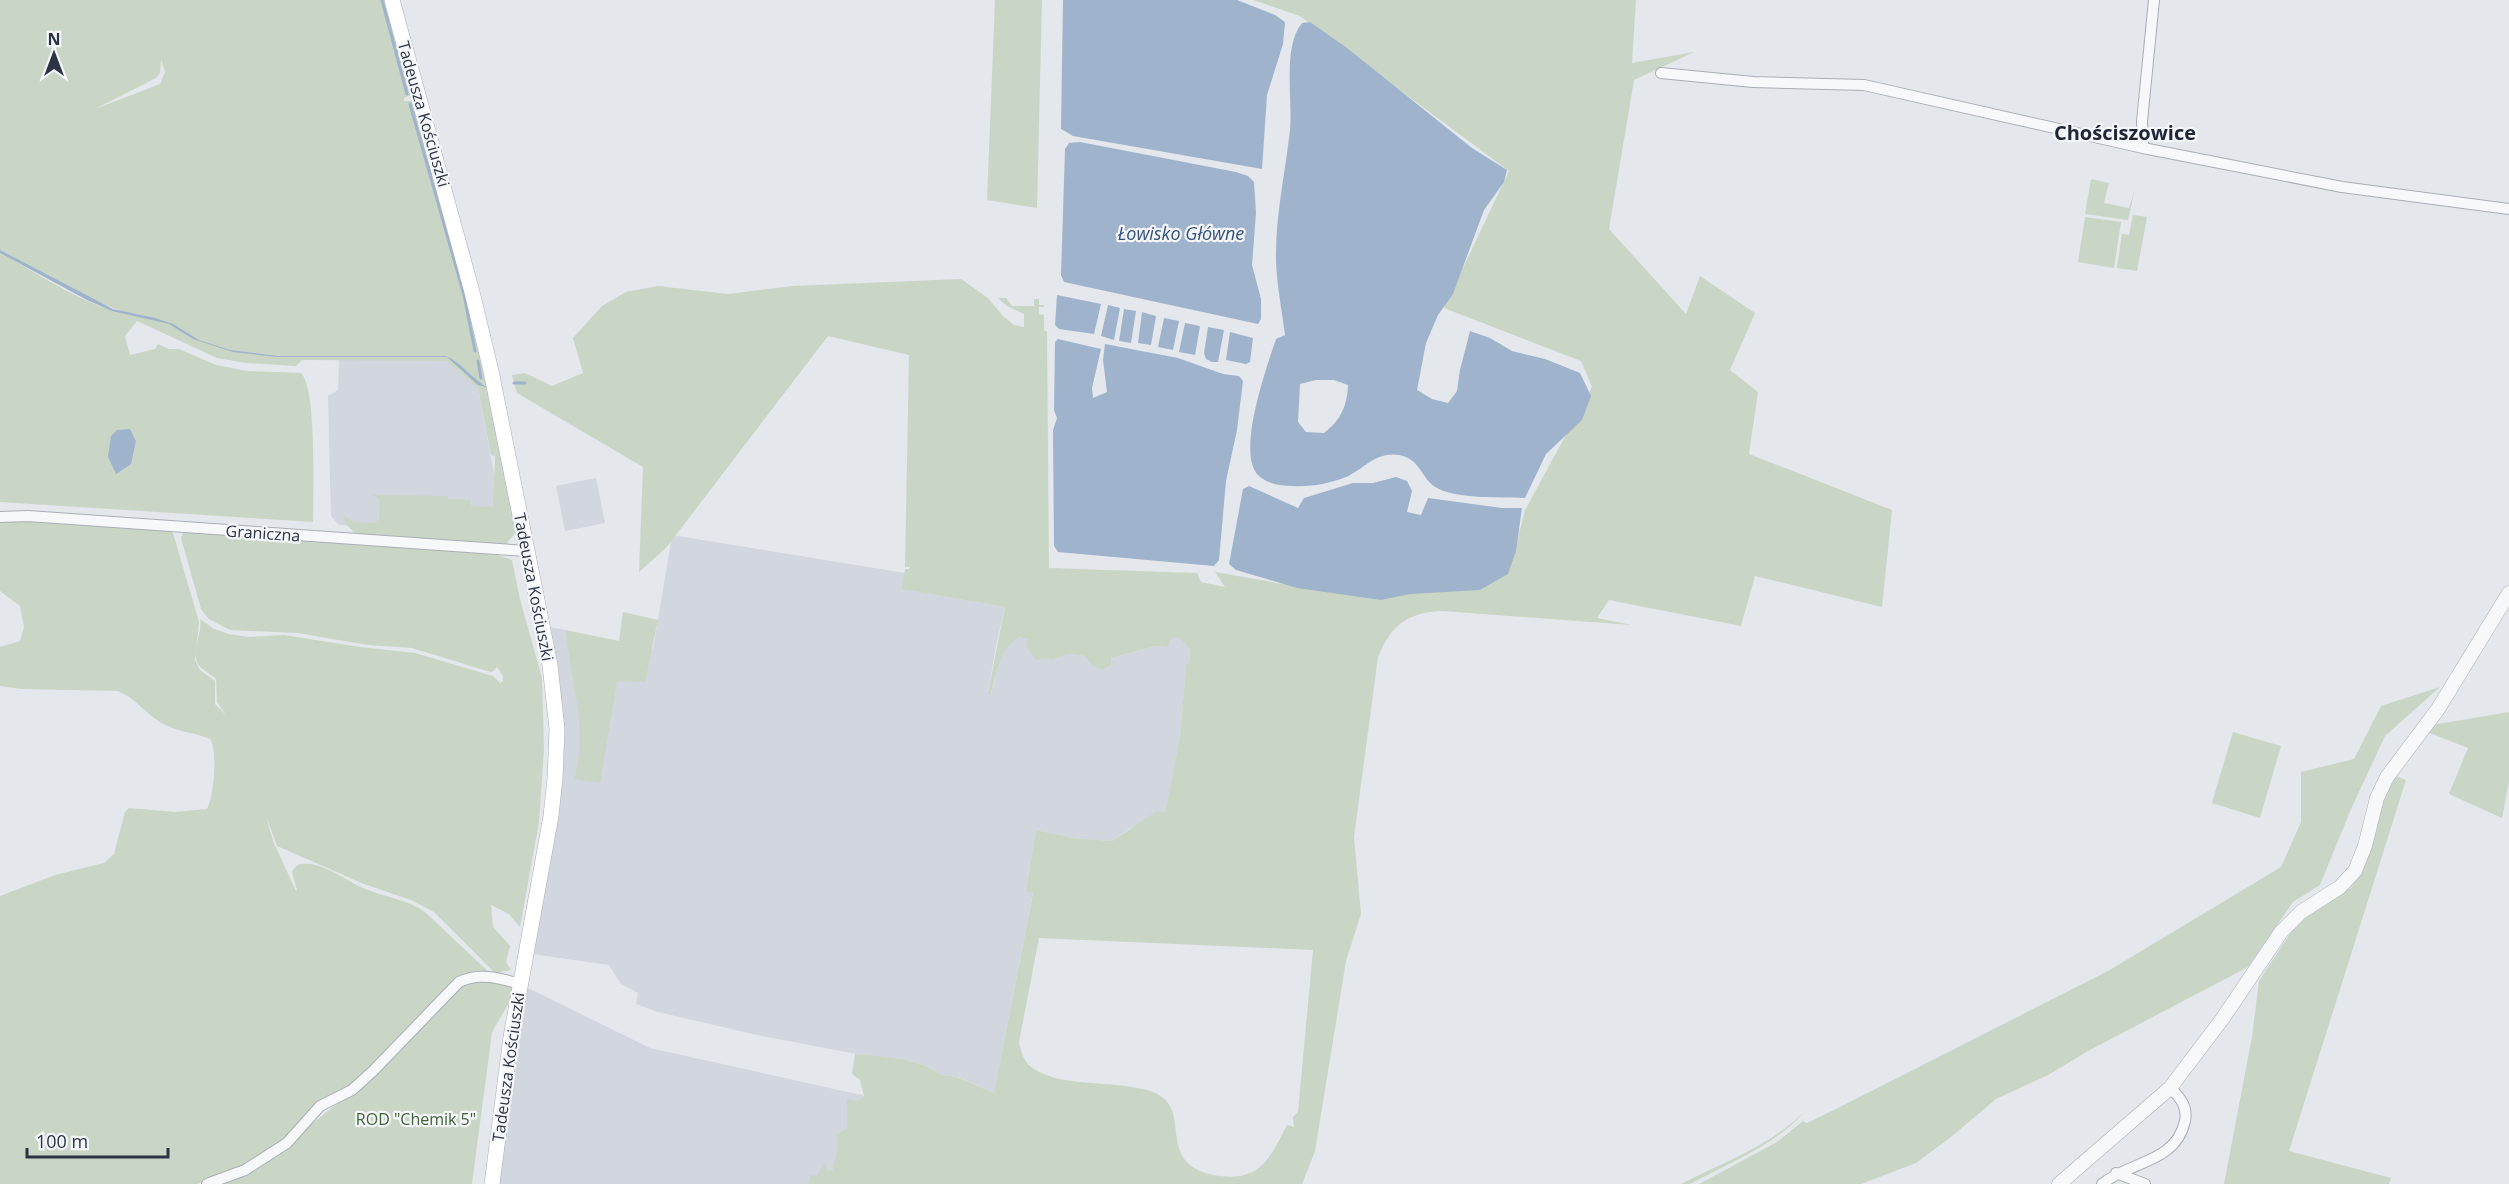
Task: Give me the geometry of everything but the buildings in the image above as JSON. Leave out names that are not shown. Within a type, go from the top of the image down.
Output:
[{"type":"main road","name":"Tadeusza Kościuszki","points":[[392,0],[472,292],[491,371],[549,665],[556,720],[557,761],[551,816],[520,984],[492,1184]]},
{"type":"street","points":[[2143,148],[2142,121],[2154,0]]},
{"type":"street","points":[[1661,73],[1753,82],[1864,85],[2143,148],[2342,187],[2509,209]]},
{"type":"street","name":"Graniczna","points":[[0,518],[28,516],[526,551]]},
{"type":"street","points":[[2059,1184],[2170,1088],[2217,1026],[2281,932],[2301,912],[2340,887],[2355,871],[2365,846],[2377,798],[2387,777],[2438,709],[2509,593]]},
{"type":"street","points":[[207,1184],[245,1170],[286,1143],[320,1106],[352,1090],[374,1071],[459,982],[482,977],[520,984]]},
{"type":"street","points":[[2102,1184],[2116,1173],[2156,1158],[2175,1144],[2186,1115],[2183,1102],[2170,1088]]},
{"type":"street","points":[[2116,1173],[2145,1184]]},
{"type":"shaded area","points":[[339,359],[446,361],[478,388],[506,537],[339,525],[331,516],[328,396],[338,390]]},
{"type":"shaded area","points":[[596,478],[605,523],[565,531],[556,486]]},
{"type":"shaded area","points":[[672,535],[905,573],[903,589],[1005,607],[988,693],[990,696],[997,664],[1007,646],[1020,637],[1029,638],[1045,658],[1051,660],[1069,654],[1084,656],[1093,667],[1111,658],[1155,646],[1168,647],[1172,638],[1178,637],[1190,649],[1190,661],[1186,665],[1180,737],[1165,814],[1130,828],[1112,841],[1073,838],[1036,830],[1026,891],[1033,892],[994,1093],[958,1077],[942,1075],[924,1065],[902,1059],[867,1056],[757,1035],[658,1012],[636,1004],[638,993],[621,984],[609,965],[525,953],[555,778],[541,625],[653,649]]},
{"type":"shaded area","points":[[520,984],[650,1048],[1001,1126],[1200,1184],[492,1184]]},
{"type":"green space","points":[[0,0],[387,0],[411,95],[404,98],[404,101],[412,101],[458,256],[489,386],[478,383],[489,388],[517,531],[505,545],[355,533],[345,523],[344,516],[354,522],[375,523],[379,519],[380,500],[373,495],[448,496],[448,499],[471,500],[471,506],[493,507],[495,456],[491,455],[478,388],[446,361],[302,360],[296,366],[246,363],[217,358],[137,321],[125,336],[130,355],[155,349],[158,344],[169,349],[179,349],[216,365],[247,371],[301,373],[306,382],[312,419],[313,522],[0,502],[0,253],[80,298],[113,311],[129,314],[88,298],[0,250]],"holes":[[[161,60],[165,72],[160,84],[95,109],[156,78],[160,73]]]},
{"type":"green space","points":[[995,0],[1042,0],[1037,208],[987,200]]},
{"type":"green space","points":[[1253,0],[1636,0],[1632,63],[1694,52],[1634,80],[1609,229],[1686,314],[1700,276],[1755,313],[1730,370],[1758,392],[1749,454],[1892,510],[1882,607],[1755,576],[1741,626],[1609,600],[1597,618],[1632,625],[1443,611],[1420,614],[1402,622],[1389,636],[1378,657],[1354,837],[1361,914],[1346,961],[1315,1151],[1302,1184],[808,1184],[811,1175],[817,1176],[825,1162],[828,1171],[833,1170],[838,1146],[836,1134],[847,1129],[847,1099],[858,1101],[864,1096],[860,1080],[852,1074],[855,1054],[902,1059],[924,1065],[942,1075],[957,1077],[994,1093],[1033,893],[1026,891],[1036,830],[1073,838],[1112,841],[1157,811],[1165,813],[1180,737],[1186,665],[1190,661],[1190,649],[1178,637],[1172,638],[1168,647],[1155,646],[1111,658],[1111,665],[1103,669],[1093,667],[1084,656],[1069,654],[1051,660],[1045,658],[1036,660],[1026,646],[1028,639],[1020,637],[1006,649],[1002,656],[990,696],[988,693],[1005,607],[902,589],[905,569],[910,567],[905,567],[909,355],[828,336],[666,548],[639,572],[643,467],[517,393],[512,375],[525,373],[552,386],[583,373],[573,338],[602,306],[626,292],[658,286],[728,294],[792,286],[961,279],[988,298],[1014,325],[1024,327],[1024,314],[1007,306],[998,298],[1006,298],[1012,306],[1034,306],[1034,299],[1039,299],[1039,305],[1044,305],[1044,307],[1039,307],[1039,314],[1044,315],[1044,331],[1047,331],[1049,568],[1197,573],[1201,582],[1225,587],[1215,572],[1289,585],[1515,550],[1525,510],[1592,387],[1581,361],[1444,308],[1509,171],[1300,16]],"holes":[[[1039,938],[1313,950],[1298,1112],[1293,1117],[1294,1127],[1287,1125],[1274,1150],[1260,1167],[1241,1176],[1213,1175],[1190,1165],[1180,1151],[1172,1112],[1168,1103],[1161,1096],[1136,1088],[1060,1079],[1046,1075],[1031,1067],[1022,1053],[1019,1042]]]},
{"type":"green space","points":[[2091,179],[2109,183],[2104,203],[2129,208],[2135,189],[2128,220],[2085,214]]},
{"type":"green space","points":[[2133,215],[2147,217],[2137,271],[2117,268],[2122,234],[2129,235]]},
{"type":"green space","points":[[2085,217],[2121,222],[2114,268],[2078,262]]},
{"type":"green space","points":[[0,519],[171,531],[199,622],[196,648],[200,619],[214,629],[229,634],[248,637],[284,635],[415,653],[493,676],[500,683],[503,681],[503,676],[497,667],[492,672],[412,648],[368,645],[297,633],[230,630],[209,619],[201,609],[181,538],[185,529],[492,553],[512,560],[520,599],[542,678],[544,750],[539,822],[520,927],[509,914],[491,905],[493,927],[510,946],[506,962],[511,970],[495,973],[434,912],[411,900],[364,884],[277,846],[266,816],[273,841],[296,891],[292,872],[299,865],[311,864],[371,891],[411,904],[425,912],[493,976],[468,975],[348,1090],[295,1133],[236,1172],[197,1184],[0,1184],[0,896],[55,875],[104,863],[114,854],[125,812],[129,808],[175,812],[207,809],[212,795],[214,753],[210,739],[166,725],[118,691],[21,689],[0,686],[0,647],[20,641],[24,627],[20,606],[0,591]],"holes":[[[196,651],[200,667],[216,679],[217,702],[226,715],[215,704],[215,681],[200,670],[195,660]]]},
{"type":"green space","points":[[623,612],[658,620],[645,682],[617,681],[600,783],[575,779],[580,747],[579,717],[565,630],[619,641]]},
{"type":"green space","points":[[2440,687],[2385,736],[2351,809],[2320,885],[2293,902],[2248,967],[2088,1051],[2048,1075],[1996,1099],[1916,1163],[1861,1184],[1699,1184],[1777,1142],[1803,1121],[1807,1123],[1834,1110],[2108,971],[2281,867],[2301,822],[2301,772],[2354,759],[2381,706]]},
{"type":"green space","points":[[2509,712],[2509,781],[2502,818],[2449,794],[2468,748],[2427,732],[2432,725]]},
{"type":"green space","points":[[2233,732],[2281,746],[2260,818],[2212,803]]},
{"type":"green space","points":[[2396,776],[2406,780],[2289,1151],[2391,1178],[2389,1184],[2224,1184],[2252,1037],[2259,981],[2293,929],[2316,909],[2351,888],[2365,865],[2383,800]]},
{"type":"green space","name":"ROD \"Chemik 5\"","points":[[466,981],[520,984],[492,1032],[472,1184],[209,1184],[245,1170],[299,1134],[352,1092]]},
{"type":"green space","points":[[1805,1111],[1766,1144],[1690,1184],[1681,1184],[1762,1144]]},
{"type":"water","points":[[1063,0],[1237,0],[1275,15],[1285,22],[1283,44],[1267,95],[1262,169],[1073,136],[1061,129]]},
{"type":"water","points":[[1310,22],[1347,48],[1472,148],[1507,170],[1504,182],[1484,210],[1453,294],[1438,315],[1426,343],[1417,390],[1432,399],[1448,403],[1457,391],[1470,331],[1490,338],[1512,351],[1545,359],[1580,373],[1591,396],[1582,420],[1546,454],[1525,498],[1481,497],[1448,492],[1428,481],[1417,465],[1407,457],[1391,454],[1371,461],[1346,477],[1306,486],[1283,486],[1270,482],[1258,475],[1252,464],[1250,448],[1255,409],[1276,339],[1285,335],[1277,280],[1276,246],[1291,118],[1290,60],[1296,33],[1302,23]],"holes":[[[1316,380],[1334,380],[1348,385],[1342,412],[1335,423],[1324,433],[1306,432],[1298,422],[1300,384]]]},
{"type":"water","name":"Łowisko Główne","points":[[1080,142],[1236,172],[1248,176],[1254,182],[1256,213],[1252,265],[1261,299],[1261,319],[1258,324],[1064,282],[1061,275],[1065,149],[1069,143]]},
{"type":"water","points":[[0,250],[113,309],[173,324],[199,340],[230,350],[278,356],[446,356],[489,388],[478,385],[447,357],[277,357],[233,352],[193,339],[169,324],[112,311],[0,253]]},
{"type":"water","points":[[1057,295],[1101,304],[1094,334],[1059,329],[1055,325]]},
{"type":"water","points":[[1108,305],[1120,308],[1114,340],[1101,336]]},
{"type":"water","points":[[1124,309],[1136,311],[1131,343],[1119,341]]},
{"type":"water","points":[[1142,312],[1156,316],[1151,345],[1138,343]]},
{"type":"water","points":[[1164,318],[1179,321],[1173,350],[1158,347]]},
{"type":"water","points":[[1185,323],[1200,326],[1195,355],[1179,352]]},
{"type":"water","points":[[1208,327],[1224,330],[1218,362],[1206,359],[1204,353]]},
{"type":"water","points":[[1230,332],[1253,338],[1250,362],[1246,364],[1226,360]]},
{"type":"water","points":[[1058,339],[1101,349],[1092,388],[1093,398],[1107,392],[1103,360],[1105,344],[1178,358],[1223,374],[1239,376],[1243,381],[1237,430],[1226,481],[1219,560],[1214,566],[1058,552],[1054,546],[1053,430],[1057,418],[1054,410],[1055,342]]},
{"type":"water","points":[[130,429],[136,441],[131,464],[116,474],[108,457],[111,436],[117,430]]},
{"type":"water","points":[[1396,477],[1407,481],[1412,491],[1407,512],[1421,515],[1428,498],[1502,508],[1522,508],[1516,551],[1508,574],[1480,590],[1410,594],[1381,600],[1297,588],[1236,570],[1229,564],[1243,489],[1249,486],[1298,508],[1304,498],[1353,483],[1373,483]]},
{"type":"waterway","points":[[382,0],[407,94]]},
{"type":"waterway","points":[[410,104],[464,295],[475,351]]},
{"type":"waterway","points":[[478,361],[481,378]]},
{"type":"waterway","points":[[514,383],[525,383]]},
{"type":"district","name":"Chościszowice","points":[[2125,133]]}]
